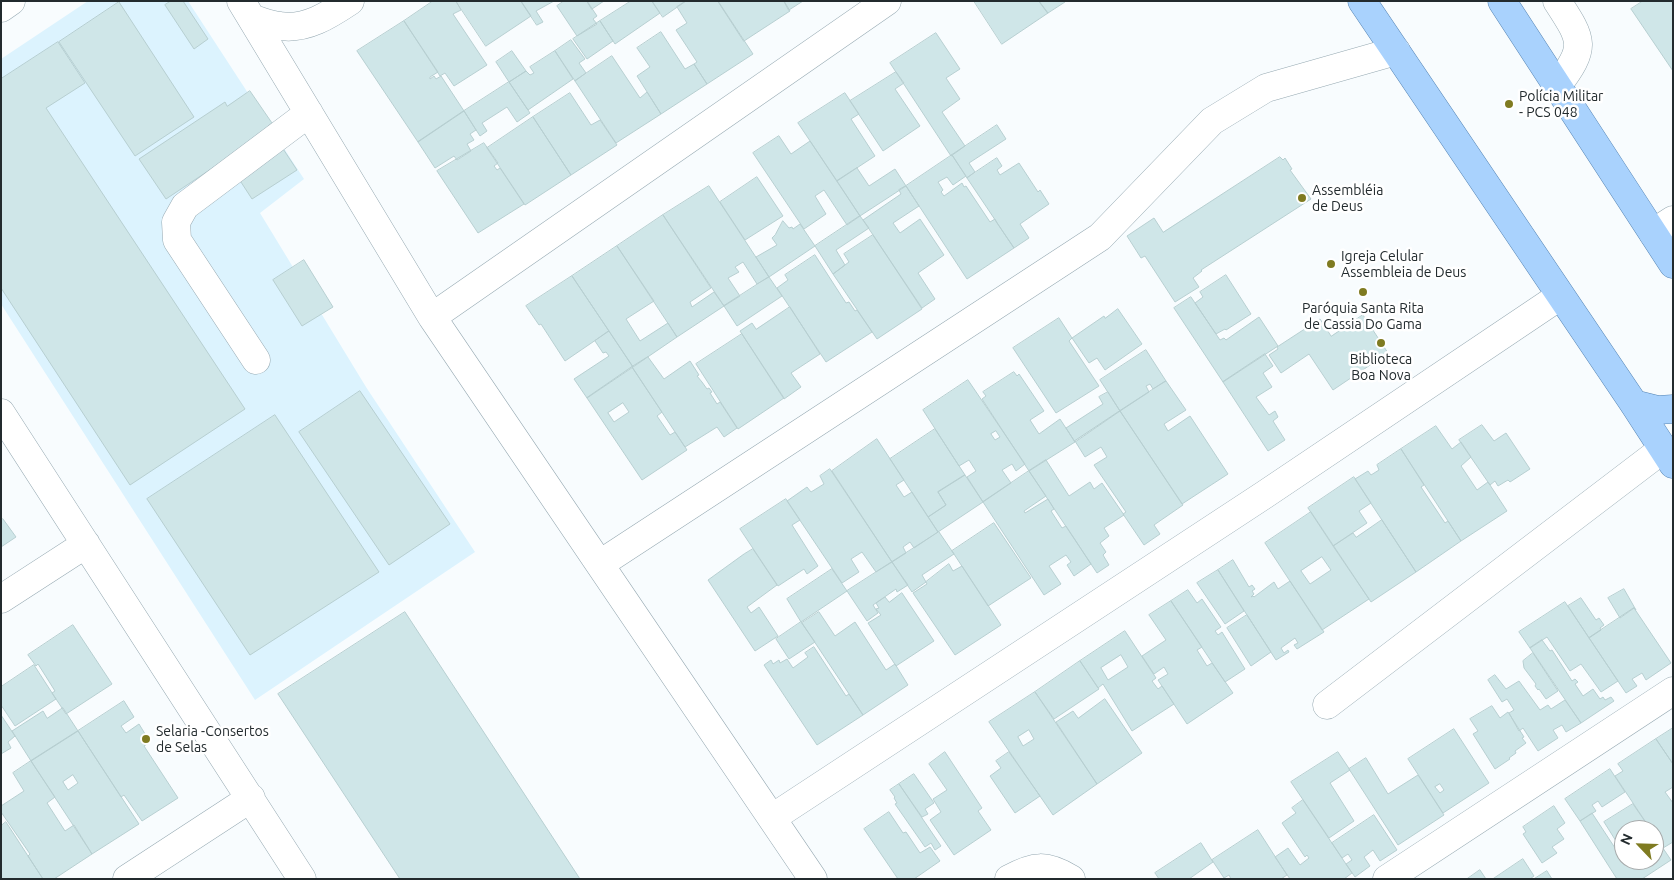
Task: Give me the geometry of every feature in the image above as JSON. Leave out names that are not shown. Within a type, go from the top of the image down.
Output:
[{"type":"main road","points":[[1362,1],[1668,456]]},
{"type":"main road","points":[[1502,1],[1557,86],[1663,227],[1673,264]]},
{"type":"main road","points":[[1634,404],[1658,410],[1673,409]]},
{"type":"street","points":[[1,8],[11,1]]},
{"type":"street","points":[[247,10],[280,26],[296,27],[326,17],[350,1]]},
{"type":"street","points":[[432,317],[887,1]]},
{"type":"street","points":[[1557,1],[1575,29],[1579,46],[1574,64],[1557,86]]},
{"type":"street","points":[[247,10],[432,317],[813,879]]},
{"type":"street","points":[[600,564],[1100,237],[1212,121],[1266,88],[1396,51]]},
{"type":"street","points":[[256,360],[177,240],[176,222],[185,206],[309,113]]},
{"type":"street","points":[[772,818],[1264,495],[1560,296]]},
{"type":"street","points":[[1,413],[302,879]]},
{"type":"street","points":[[1327,705],[1668,456]]},
{"type":"street","points":[[1,599],[86,544]]},
{"type":"street","points":[[1387,879],[1673,691]]},
{"type":"street","points":[[127,879],[251,798]]},
{"type":"street","points":[[1009,879],[1025,870],[1050,868],[1070,879]]},
{"type":"shaded area","points":[[88,1],[188,1],[304,179],[260,213],[366,387],[475,552],[255,700],[1,304],[1,59]]},
{"type":"building","points":[[171,1],[183,1],[208,39],[194,49],[165,5]]},
{"type":"building","points":[[433,1],[456,1],[461,10],[453,14],[487,65],[454,86],[445,73],[440,76],[404,21]]},
{"type":"building","points":[[456,1],[521,1],[531,16],[486,46]]},
{"type":"building","points":[[521,1],[554,1],[536,11],[543,22],[537,25]]},
{"type":"building","points":[[564,1],[587,1],[597,16],[593,19],[597,24],[577,36],[557,6]]},
{"type":"building","points":[[587,1],[604,1],[592,9]]},
{"type":"building","points":[[631,1],[652,1],[660,13],[615,44],[600,21]]},
{"type":"building","points":[[652,1],[686,1],[663,17]]},
{"type":"building","points":[[686,1],[718,1],[753,54],[707,84],[694,64],[697,62],[676,30],[687,23],[677,7]]},
{"type":"building","points":[[718,1],[784,1],[790,11],[744,41]]},
{"type":"building","points":[[784,1],[803,1],[789,10]]},
{"type":"building","points":[[974,1],[1039,1],[1048,13],[1002,44]]},
{"type":"building","points":[[1039,1],[1065,1],[1065,2],[1048,13]]},
{"type":"building","points":[[1643,1],[1673,1],[1673,71],[1631,9]]},
{"type":"building","points":[[119,2],[194,117],[135,156],[59,42]]},
{"type":"building","points":[[404,21],[438,72],[430,77],[430,79],[434,76],[436,79],[441,76],[464,111],[418,142],[357,51]]},
{"type":"building","points":[[600,21],[613,41],[587,59],[573,39]]},
{"type":"building","points":[[661,32],[685,69],[694,64],[707,84],[661,114],[637,76],[650,67],[637,48]]},
{"type":"building","points":[[936,33],[960,69],[946,78],[960,99],[942,112],[965,146],[951,156],[890,63]]},
{"type":"building","points":[[571,40],[585,59],[579,63],[586,73],[575,81],[555,51]]},
{"type":"building","points":[[58,42],[85,83],[46,108],[245,409],[130,485],[1,288],[1,79]]},
{"type":"building","points":[[512,51],[526,71],[509,82],[496,62]]},
{"type":"building","points":[[555,51],[573,79],[528,110],[509,82],[526,71],[530,75],[534,73],[530,67]]},
{"type":"building","points":[[612,56],[640,98],[647,92],[661,114],[616,143],[575,81]]},
{"type":"building","points":[[896,72],[904,83],[895,89],[920,126],[883,151],[850,101]]},
{"type":"building","points":[[509,82],[530,113],[517,122],[507,107],[482,123],[487,131],[480,136],[464,111]]},
{"type":"building","points":[[250,91],[272,123],[268,126],[297,170],[252,199],[226,159],[166,199],[139,159],[225,102],[227,106]]},
{"type":"building","points":[[570,93],[591,125],[600,120],[617,145],[571,175],[533,117]]},
{"type":"building","points":[[845,93],[859,114],[851,119],[875,156],[837,181],[798,123]]},
{"type":"building","points":[[464,111],[476,130],[470,134],[474,140],[467,144],[471,151],[457,160],[454,156],[435,168],[418,142]]},
{"type":"building","points":[[533,117],[571,175],[525,205],[487,148]]},
{"type":"building","points":[[997,125],[1006,139],[969,163],[975,172],[967,178],[952,155]]},
{"type":"building","points":[[779,136],[791,154],[810,141],[860,216],[847,225],[824,190],[815,196],[826,214],[804,229],[753,153]]},
{"type":"building","points":[[484,143],[498,163],[494,166],[497,170],[500,168],[524,204],[478,233],[437,171]]},
{"type":"building","points":[[952,155],[966,176],[953,185],[947,177],[938,182],[943,190],[941,192],[944,196],[962,183],[964,187],[966,186],[990,222],[995,219],[1014,248],[967,279],[906,186]]},
{"type":"building","points":[[1280,157],[1283,160],[1285,158],[1292,169],[1290,170],[1311,199],[1201,270],[1193,278],[1199,287],[1175,302],[1145,256],[1141,258],[1127,236],[1154,218],[1163,232]]},
{"type":"building","points":[[997,158],[1002,166],[997,170],[1000,175],[1019,163],[1038,192],[1040,190],[1049,204],[1020,224],[1029,238],[1014,248],[967,178]]},
{"type":"building","points":[[857,168],[869,186],[895,169],[906,186],[860,216],[837,181]]},
{"type":"building","points":[[757,177],[783,216],[745,240],[720,202]]},
{"type":"building","points":[[709,186],[769,277],[757,284],[743,262],[735,267],[739,272],[728,278],[740,296],[724,306],[663,215]]},
{"type":"building","points":[[906,186],[919,206],[893,223],[900,233],[920,219],[944,255],[918,273],[935,299],[922,308],[863,220],[901,194],[899,190]]},
{"type":"building","points":[[663,215],[711,288],[690,302],[692,307],[714,292],[724,306],[677,337],[617,246]]},
{"type":"building","points":[[860,216],[869,228],[836,250],[845,265],[833,274],[815,246]]},
{"type":"building","points":[[783,221],[789,228],[792,227],[793,229],[800,224],[815,246],[769,277],[756,257],[777,245],[772,238]]},
{"type":"building","points":[[873,235],[922,309],[877,339],[833,274],[849,262],[844,254]]},
{"type":"building","points":[[617,246],[654,301],[626,319],[640,341],[668,323],[677,337],[633,367],[572,276]]},
{"type":"building","points":[[815,255],[846,303],[849,302],[855,311],[857,310],[872,332],[826,362],[777,288],[788,280],[785,275]]},
{"type":"building","points":[[304,260],[333,307],[302,326],[273,280]]},
{"type":"building","points":[[1226,275],[1251,314],[1216,334],[1195,303],[1203,297],[1200,292]]},
{"type":"building","points":[[572,276],[609,331],[565,361],[541,324],[539,325],[526,306]]},
{"type":"building","points":[[769,277],[782,296],[737,326],[724,306]]},
{"type":"building","points":[[1191,297],[1220,340],[1224,338],[1226,340],[1259,317],[1278,346],[1223,382],[1174,308]]},
{"type":"building","points":[[790,307],[820,354],[791,373],[801,387],[784,399],[740,331],[752,323],[756,329]]},
{"type":"building","points":[[1118,309],[1142,344],[1105,370],[1097,358],[1089,363],[1072,338],[1104,316],[1105,318]]},
{"type":"building","points":[[1363,315],[1388,353],[1333,390],[1309,354],[1281,373],[1269,355],[1278,349],[1277,347],[1320,319],[1331,336]]},
{"type":"building","points":[[1059,318],[1072,338],[1069,341],[1099,386],[1056,413],[1013,348]]},
{"type":"building","points":[[609,331],[633,367],[587,398],[574,379],[609,356],[606,352],[603,353],[595,341]]},
{"type":"building","points":[[742,334],[784,398],[738,429],[696,364]]},
{"type":"building","points":[[1146,350],[1166,381],[1153,389],[1150,384],[1146,386],[1149,392],[1120,411],[1100,380]]},
{"type":"building","points":[[1265,354],[1273,366],[1263,373],[1272,387],[1256,397],[1269,415],[1275,411],[1278,417],[1273,421],[1285,440],[1268,451],[1223,382]]},
{"type":"building","points":[[648,357],[664,379],[690,361],[699,375],[697,376],[707,389],[709,388],[712,392],[710,393],[717,404],[720,402],[737,428],[724,437],[717,427],[685,447],[632,367]]},
{"type":"building","points":[[632,367],[662,412],[657,416],[670,435],[675,432],[687,450],[642,480],[587,398]],"holes":[[[623,403],[629,412],[614,422],[608,413]]]},
{"type":"building","points":[[1014,372],[1017,376],[1019,374],[1044,411],[1030,420],[1039,434],[1060,419],[1075,442],[1029,471],[982,399],[986,396],[983,392]]},
{"type":"building","points":[[968,380],[1025,464],[1016,471],[1012,464],[1002,470],[1011,483],[983,502],[967,477],[976,471],[969,460],[959,466],[923,410]],"holes":[[[996,431],[1000,437],[995,440],[991,434]]]},
{"type":"building","points":[[1166,381],[1186,410],[1164,424],[1168,431],[1190,416],[1228,474],[1182,504],[1120,411]]},
{"type":"building","points":[[360,391],[450,524],[389,565],[299,432]]},
{"type":"building","points":[[1108,392],[1120,411],[1075,442],[1066,428],[1103,404],[1099,397]]},
{"type":"building","points":[[1120,411],[1183,505],[1154,525],[1160,534],[1144,545],[1123,514],[1126,512],[1094,465],[1107,457],[1101,447],[1085,457],[1075,441]]},
{"type":"building","points":[[275,415],[379,572],[250,655],[147,499]]},
{"type":"building","points":[[1482,425],[1494,441],[1506,433],[1530,469],[1510,482],[1508,480],[1498,486],[1495,481],[1490,485],[1459,440]]},
{"type":"building","points":[[1436,426],[1452,449],[1461,442],[1471,457],[1461,466],[1477,490],[1488,482],[1507,511],[1461,541],[1401,449]]},
{"type":"building","points":[[935,429],[965,475],[938,492],[946,505],[928,517],[890,459]]},
{"type":"building","points":[[877,439],[904,480],[896,485],[904,497],[912,492],[938,532],[914,548],[910,542],[903,547],[906,553],[892,562],[832,471]]},
{"type":"building","points":[[1401,449],[1424,485],[1421,487],[1445,523],[1448,521],[1461,541],[1416,572],[1355,479],[1368,471],[1371,475],[1379,470],[1377,465]]},
{"type":"building","points":[[1046,460],[1069,496],[1090,482],[1094,489],[1102,483],[1124,515],[1104,528],[1109,536],[1100,543],[1106,552],[1103,555],[1109,565],[1097,573],[1029,471]]},
{"type":"building","points":[[830,469],[892,562],[876,572],[862,552],[851,559],[859,572],[842,583],[787,501],[807,487],[811,492],[824,484],[820,476]]},
{"type":"building","points":[[1029,471],[1046,496],[1024,511],[1025,513],[1048,499],[1054,509],[1051,511],[1062,528],[1066,526],[1091,564],[1074,576],[1067,565],[1071,562],[1066,555],[1049,566],[1061,584],[1044,595],[983,502]]},
{"type":"building","points":[[965,475],[983,502],[938,532],[928,517],[946,505],[938,492]]},
{"type":"building","points":[[1354,477],[1371,503],[1359,511],[1367,523],[1333,546],[1308,508]]},
{"type":"building","points":[[786,499],[800,520],[792,525],[818,566],[807,574],[804,569],[778,586],[740,529]]},
{"type":"building","points":[[1311,512],[1369,599],[1322,630],[1265,543]],"holes":[[[1322,557],[1331,570],[1310,584],[1301,571]]]},
{"type":"building","points":[[3,519],[16,537],[1,547],[1,520]]},
{"type":"building","points":[[1382,520],[1416,572],[1371,602],[1333,546],[1353,533],[1356,537]]},
{"type":"building","points":[[994,523],[1031,578],[988,606],[952,551]]},
{"type":"building","points":[[939,532],[954,554],[922,575],[926,582],[912,592],[892,562]]},
{"type":"building","points":[[753,549],[777,585],[747,607],[751,613],[759,607],[778,636],[755,651],[708,580]]},
{"type":"building","points":[[1233,560],[1249,587],[1252,585],[1255,589],[1252,591],[1254,594],[1251,597],[1254,597],[1274,582],[1278,589],[1290,581],[1324,632],[1297,649],[1294,645],[1298,643],[1295,638],[1281,648],[1284,653],[1288,650],[1289,652],[1276,660],[1218,570]]},
{"type":"building","points":[[892,562],[908,585],[897,592],[896,589],[873,605],[878,613],[867,621],[847,591]]},
{"type":"building","points":[[949,564],[953,571],[962,566],[1001,625],[955,655],[913,593],[927,584],[926,582]]},
{"type":"building","points":[[832,569],[847,591],[801,622],[787,599]]},
{"type":"building","points":[[1218,570],[1244,611],[1225,624],[1197,583]]},
{"type":"building","points":[[1624,589],[1636,610],[1634,608],[1620,618],[1608,598]]},
{"type":"building","points":[[1188,590],[1197,603],[1202,599],[1221,627],[1215,631],[1218,635],[1222,632],[1245,669],[1225,682],[1171,601]]},
{"type":"building","points":[[902,593],[934,641],[896,666],[868,623],[881,615],[876,609],[879,608],[876,603],[885,597],[889,602]]},
{"type":"building","points":[[1581,598],[1596,620],[1599,618],[1604,625],[1600,628],[1601,630],[1589,638],[1568,606]]},
{"type":"building","points":[[1171,601],[1202,647],[1197,650],[1207,666],[1212,663],[1233,693],[1187,724],[1158,680],[1168,674],[1164,667],[1154,674],[1142,656],[1166,640],[1149,615]]},
{"type":"building","points":[[1565,602],[1618,681],[1601,692],[1581,664],[1570,671],[1547,637],[1530,648],[1519,632]]},
{"type":"building","points":[[1634,608],[1671,663],[1646,680],[1642,673],[1632,679],[1637,686],[1626,693],[1589,638]]},
{"type":"building","points":[[405,612],[580,879],[400,879],[278,694]]},
{"type":"building","points":[[819,612],[835,636],[855,622],[886,670],[895,664],[908,685],[863,715],[802,623]]},
{"type":"building","points":[[1247,615],[1271,652],[1251,666],[1227,628]]},
{"type":"building","points":[[801,622],[815,642],[789,659],[776,639]]},
{"type":"building","points":[[73,625],[112,684],[66,714],[52,693],[55,691],[38,664],[36,666],[28,655]]},
{"type":"building","points":[[1125,631],[1156,678],[1152,681],[1158,689],[1162,686],[1174,704],[1132,731],[1103,684],[1098,688],[1080,661]],"holes":[[[1121,655],[1128,667],[1108,680],[1101,668]]]},
{"type":"building","points":[[1542,640],[1550,651],[1552,650],[1572,681],[1575,679],[1578,682],[1575,684],[1583,696],[1593,689],[1600,699],[1603,697],[1605,700],[1611,697],[1614,701],[1581,723],[1530,648]]},
{"type":"building","points":[[814,647],[846,696],[849,694],[863,715],[817,745],[764,665],[771,660],[773,664],[779,660],[780,663],[787,659],[793,668],[808,657],[805,653]]},
{"type":"building","points":[[1533,653],[1558,691],[1546,699],[1524,668],[1523,661]]},
{"type":"building","points":[[1080,661],[1099,689],[1054,719],[1035,692]]},
{"type":"building","points":[[34,665],[56,699],[15,726],[1,705],[1,687]]},
{"type":"building","points":[[1495,675],[1506,689],[1519,681],[1540,710],[1548,705],[1551,709],[1565,700],[1581,723],[1566,732],[1562,725],[1553,730],[1558,738],[1538,751],[1523,728],[1519,731],[1509,713],[1514,710],[1507,699],[1502,702],[1488,680]]},
{"type":"building","points":[[1035,692],[1097,784],[1053,815],[989,722]],"holes":[[[1029,730],[1034,739],[1023,746],[1018,737]]]},
{"type":"building","points":[[1105,699],[1142,753],[1097,784],[1056,722],[1073,711],[1078,718]]},
{"type":"building","points":[[124,701],[134,717],[121,726],[126,733],[139,724],[150,742],[144,746],[178,798],[142,821],[124,795],[121,797],[78,731]]},
{"type":"building","points":[[1492,706],[1500,718],[1508,712],[1526,743],[1515,751],[1516,753],[1510,759],[1495,769],[1473,734],[1478,731],[1470,719]]},
{"type":"building","points":[[63,708],[78,731],[31,761],[12,731],[43,711],[47,718]]},
{"type":"building","points":[[1,715],[15,736],[8,742],[11,748],[1,754]]},
{"type":"building","points":[[1673,728],[1673,764],[1656,739]]},
{"type":"building","points":[[1454,729],[1489,783],[1443,813],[1408,759]],"holes":[[[1440,784],[1444,790],[1440,793],[1435,787]]]},
{"type":"building","points":[[78,731],[139,824],[92,854],[31,761]],"holes":[[[73,775],[78,783],[68,790],[63,782]]]},
{"type":"building","points":[[1656,739],[1673,764],[1673,787],[1665,792],[1673,803],[1673,842],[1664,847],[1664,820],[1644,820],[1615,776],[1623,771],[1618,764]]},
{"type":"building","points":[[945,752],[982,808],[978,811],[991,830],[954,855],[930,820],[941,812],[933,799],[947,790],[929,764]]},
{"type":"building","points":[[1009,752],[1040,796],[1015,813],[990,776],[1001,768],[996,761]]},
{"type":"building","points":[[1338,752],[1350,770],[1330,783],[1354,821],[1329,838],[1291,782]]},
{"type":"building","points":[[1366,758],[1388,794],[1418,775],[1444,815],[1398,845],[1349,769]]},
{"type":"building","points":[[31,761],[55,797],[47,803],[65,831],[74,825],[92,854],[54,879],[43,879],[28,856],[30,854],[1,812],[1,806],[24,791],[13,773]]},
{"type":"building","points":[[1610,769],[1625,792],[1602,807],[1598,801],[1592,805],[1596,811],[1580,821],[1565,799]]},
{"type":"building","points":[[914,774],[934,803],[925,809],[928,814],[922,817],[899,784]]},
{"type":"building","points":[[899,784],[941,846],[935,850],[931,843],[925,847],[895,804],[897,803],[895,797],[890,790]]},
{"type":"building","points":[[1303,800],[1352,873],[1344,879],[1290,879],[1275,857],[1288,848],[1300,865],[1309,858],[1307,855],[1305,857],[1282,823],[1296,813],[1292,808]]},
{"type":"building","points":[[1633,804],[1644,820],[1614,820],[1614,838],[1604,822]]},
{"type":"building","points":[[1554,806],[1565,823],[1557,829],[1564,839],[1552,847],[1557,853],[1542,863],[1523,834],[1526,832],[1523,827]]},
{"type":"building","points":[[889,812],[920,853],[930,847],[940,861],[914,879],[898,879],[864,829]]},
{"type":"building","points":[[1592,813],[1614,846],[1614,870],[1656,870],[1642,879],[1617,879],[1580,821]]},
{"type":"building","points":[[1374,815],[1397,850],[1380,861],[1373,850],[1364,857],[1370,866],[1355,877],[1346,864],[1352,860],[1348,854],[1342,858],[1332,843]]},
{"type":"building","points":[[6,822],[43,879],[1,879],[1,826]]},
{"type":"building","points":[[1258,830],[1287,875],[1281,879],[1231,879],[1229,875],[1224,878],[1212,860]]},
{"type":"building","points":[[1201,843],[1213,862],[1189,879],[1159,879],[1155,873]]},
{"type":"building","points":[[1664,850],[1671,860],[1664,865]]},
{"type":"building","points":[[1523,859],[1534,876],[1530,879],[1493,879]]},
{"type":"building","points":[[1480,870],[1486,879],[1467,879]]},
{"type":"building","points":[[1547,871],[1552,879],[1534,879]]},
{"type":"place","name":"Polícia Militar - PCS 048","points":[[1509,104]]},
{"type":"place","name":"Assembléia de Deus","points":[[1302,198]]},
{"type":"place","name":"Igreja Celular Assembleia de Deus","points":[[1331,264]]},
{"type":"place","name":"Paróquia Santa Rita de Cassia Do Gama","points":[[1363,292]]},
{"type":"place","name":"Biblioteca Boa Nova","points":[[1381,343]]},
{"type":"place","name":"Selaria -Consertos de Selas","points":[[146,739]]}]
